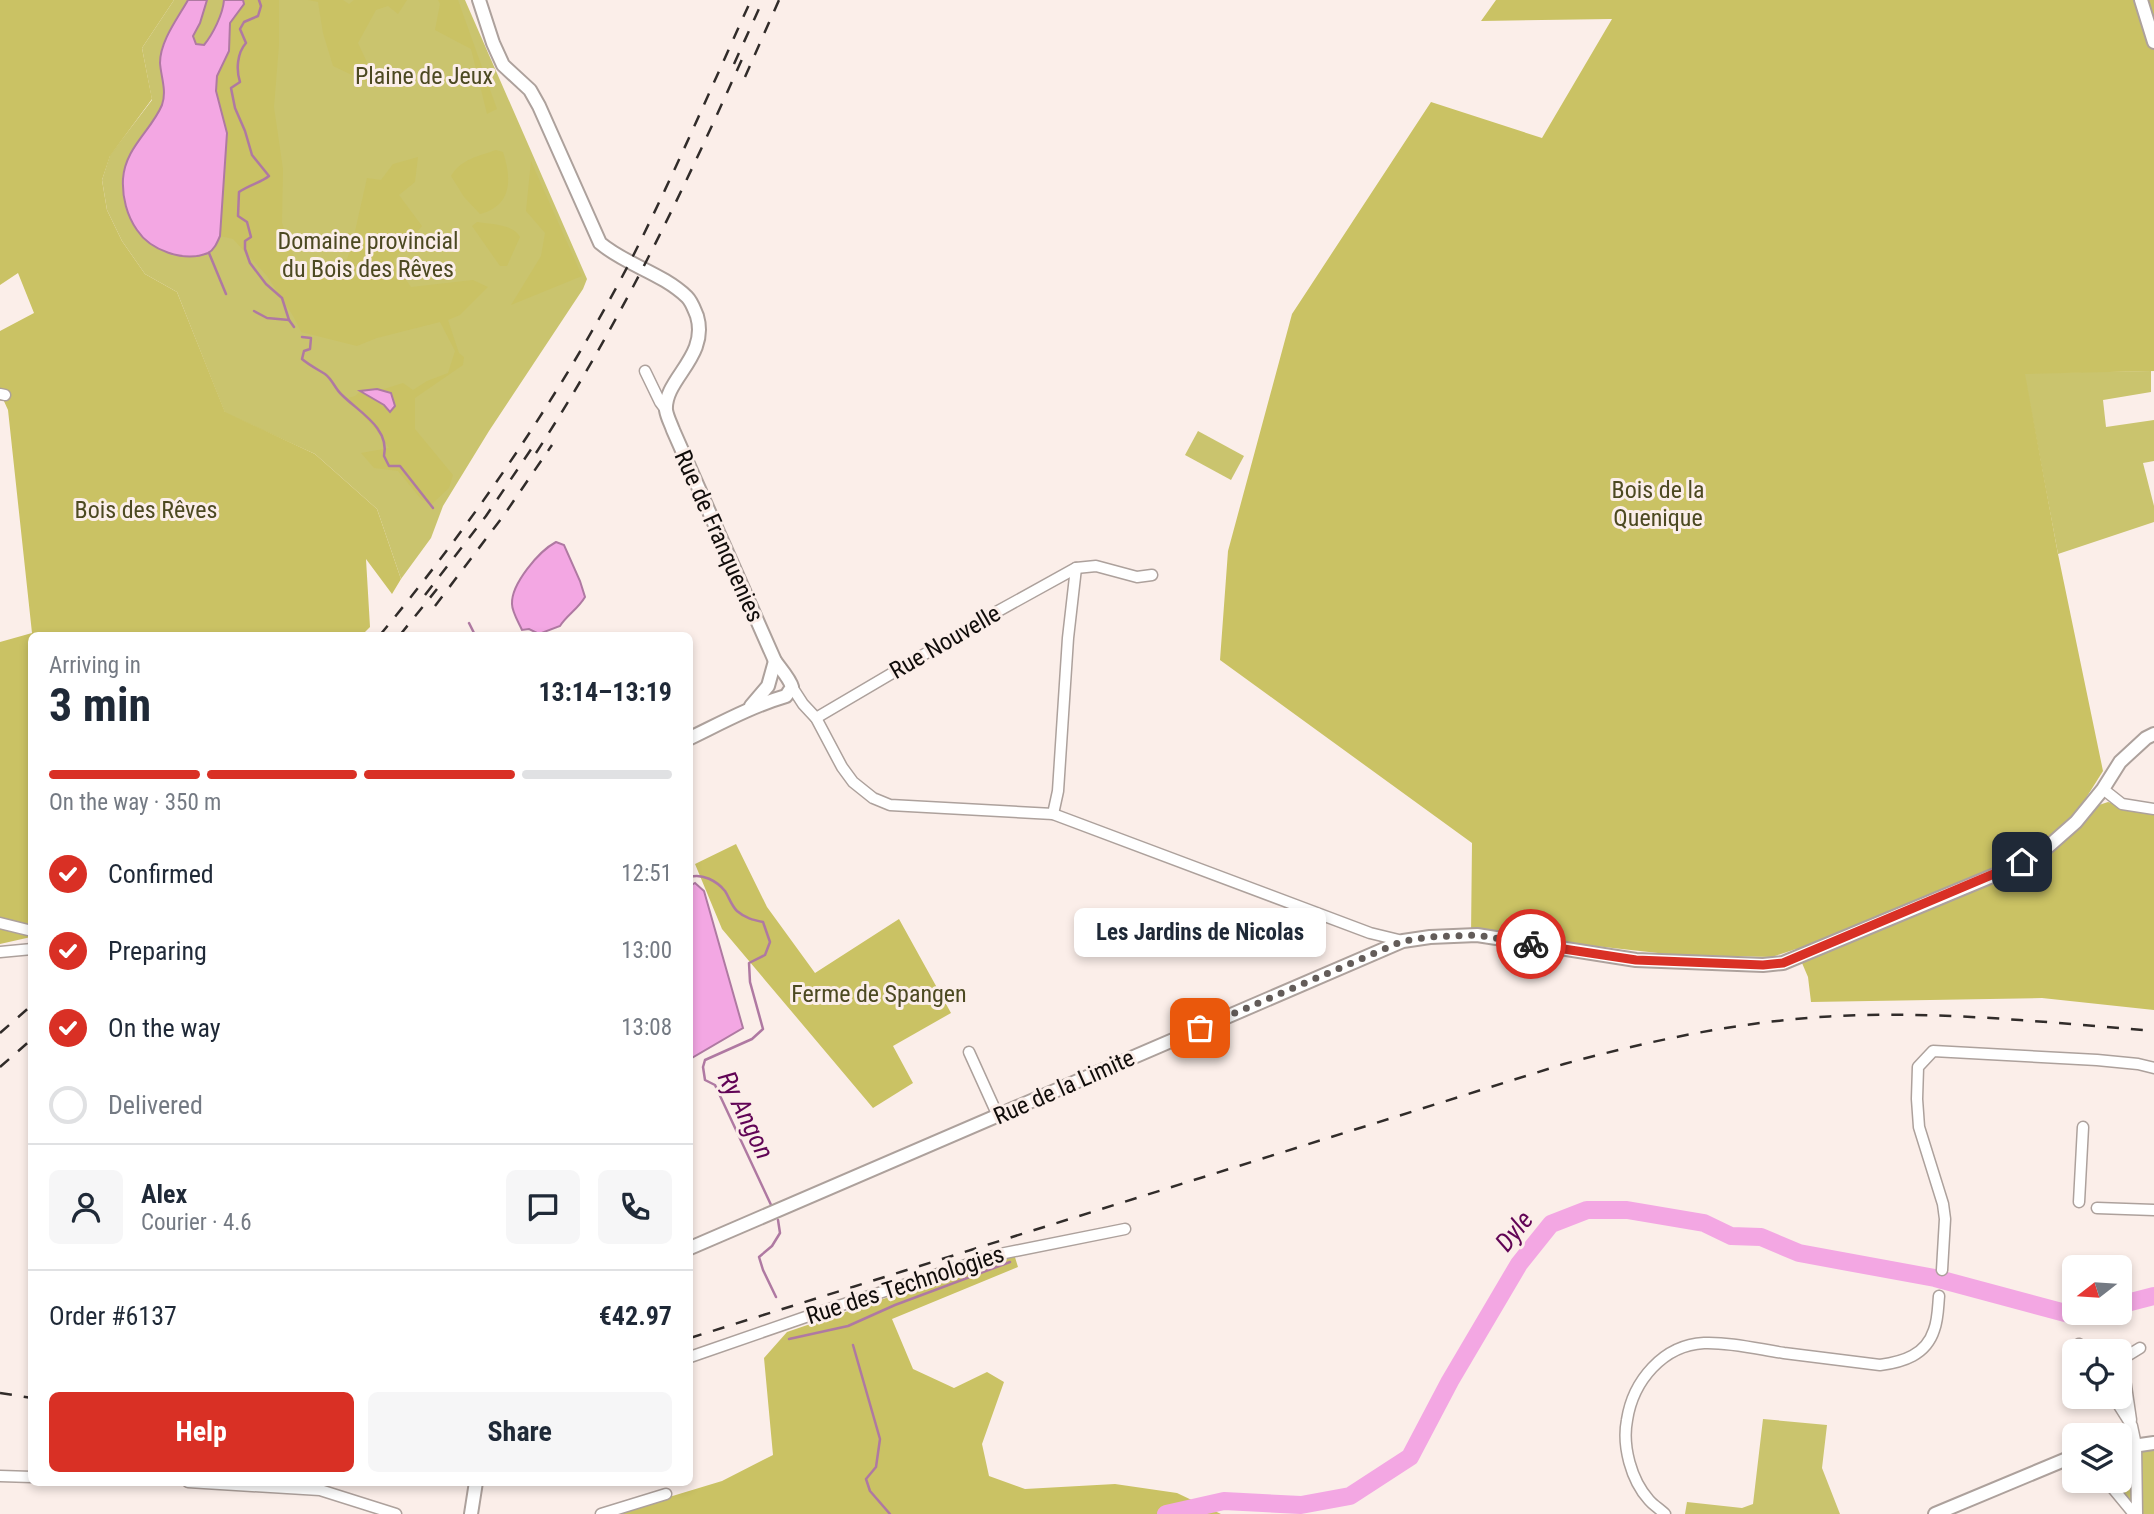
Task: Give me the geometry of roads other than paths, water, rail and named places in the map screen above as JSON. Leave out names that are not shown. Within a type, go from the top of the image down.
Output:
[{"type":"street","points":[[479,0],[503,65],[530,90],[600,243],[668,284],[692,303],[699,328],[697,343],[671,390],[666,410]]},
{"type":"street","points":[[2141,0],[2154,41]]},
{"type":"street","points":[[645,371],[666,410]]},
{"type":"street","name":"Rue de Franquenies","points":[[666,410],[775,661],[774,680]]},
{"type":"street","points":[[1053,814],[1058,791],[1068,638],[1076,568],[1096,566],[1137,577],[1152,576]]},
{"type":"street","name":"Rue Nouvelle","points":[[816,718],[1076,568]]},
{"type":"street","points":[[774,680],[772,695],[785,694],[803,704],[816,718],[853,782],[873,798],[890,805],[1053,814],[1370,933],[1403,941]]},
{"type":"street","points":[[693,736],[785,694],[790,681],[774,680],[744,711]]},
{"type":"street","name":"Rue de la Limite","points":[[693,1247],[1403,941],[1477,935],[1636,960],[1763,965],[1783,963],[2002,872],[2042,852],[2076,822],[2103,789],[2120,762],[2154,734]]},
{"type":"street","points":[[2103,789],[2122,804],[2154,810]]},
{"type":"street","points":[[0,923],[28,930]]},
{"type":"street","points":[[1370,933],[1375,952]]},
{"type":"street","points":[[0,952],[28,949]]},
{"type":"street","points":[[1942,1270],[1945,1219],[1943,1204],[1919,1127],[1918,1067],[1925,1058],[1933,1051],[2097,1060],[2154,1068]]},
{"type":"street","points":[[968,1052],[998,1116]]},
{"type":"street","points":[[2080,1202],[2083,1127]]},
{"type":"street","points":[[2096,1208],[2154,1210]]},
{"type":"street","name":"Rue des Technologies","points":[[693,1356],[1000,1254],[1125,1229]]},
{"type":"street","points":[[1665,1514],[1648,1499],[1632,1473],[1625,1432],[1628,1411],[1636,1389],[1646,1373],[1666,1356],[1703,1343],[1880,1365],[1898,1363],[1920,1353],[1934,1331],[1939,1296]]},
{"type":"street","points":[[2132,1423],[2122,1359],[2140,1348]]},
{"type":"street","points":[[2132,1426],[2136,1445],[2136,1514]]},
{"type":"street","points":[[2132,1446],[2154,1443]]},
{"type":"street","points":[[1935,1514],[2062,1461]]},
{"type":"street","points":[[0,1476],[28,1477]]},
{"type":"street","points":[[254,1486],[320,1490],[396,1514]]},
{"type":"street","points":[[471,1514],[475,1486]]},
{"type":"street","points":[[2117,1493],[2136,1514]]},
{"type":"street","points":[[601,1514],[666,1494]]},
{"type":"waterway","name":"Ry Angon","points":[[259,0],[261,6],[258,16],[244,22],[240,29],[246,43],[238,62],[240,82],[231,88],[235,108],[252,155],[269,176],[239,192],[238,216],[247,222],[251,237],[245,241],[250,263],[266,284],[282,298],[289,320]]},
{"type":"waterway","name":"Ry Angon","points":[[209,253],[226,294]]},
{"type":"waterway","name":"Ry Angon","points":[[254,311],[267,318],[289,320],[294,327]]},
{"type":"waterway","name":"Ry Angon","points":[[302,337],[311,338],[310,349],[304,351],[302,359],[328,376],[340,393],[372,421],[382,437],[384,456],[389,466],[400,466],[433,508]]},
{"type":"waterway","name":"Ry Angon","points":[[469,623],[474,632]]},
{"type":"waterway","name":"Ry Angon","points":[[693,876],[704,877],[718,884],[737,911],[763,922],[770,942],[765,955],[749,963],[750,982],[763,1029],[752,1039],[705,1060],[703,1067],[705,1080],[715,1085],[772,1207]]},
{"type":"waterway","name":"Dyle","points":[[1166,1514],[1224,1501],[1301,1505],[1350,1496],[1410,1457],[1450,1381],[1519,1264],[1551,1224],[1587,1210],[1627,1210],[1704,1223],[1731,1236],[1761,1237],[1799,1253],[1935,1278],[2062,1312]]},
{"type":"waterway","name":"Ry Angon","points":[[776,1297],[759,1257],[772,1246],[780,1233],[778,1220]]},
{"type":"waterway","points":[[789,1339],[848,1326],[895,1305],[1010,1262]]},
{"type":"waterway","name":"Dyle","points":[[2132,1302],[2154,1296]]},
{"type":"waterway","name":"Ry Angon","points":[[853,1345],[880,1439],[876,1467],[866,1479],[870,1491],[890,1514]]},
{"type":"railway","points":[[382,632],[484,499],[578,356],[649,224],[751,0]]},
{"type":"railway","points":[[734,64],[763,0]]},
{"type":"railway","points":[[745,77],[779,0]]},
{"type":"railway","points":[[536,453],[622,308],[696,160],[743,57]]},
{"type":"railway","points":[[425,595],[486,516],[536,442]]},
{"type":"railway","points":[[435,606],[504,515],[552,445]]},
{"type":"railway","points":[[402,632],[437,589]]},
{"type":"railway","points":[[0,1033],[28,1008]]},
{"type":"railway","points":[[693,1337],[1564,1064],[1670,1038],[1777,1021],[1871,1015],[2013,1019],[2154,1031]]},
{"type":"railway","points":[[0,1067],[28,1042]]},
{"type":"railway","points":[[0,1393],[28,1397]]},
{"type":"place","name":"Les Jardins de Nicolas","points":[[1200,1028]]},
{"type":"park label","name":"Plaine de Jeux","points":[[424,76]]},
{"type":"park label","name":"Domaine provincial du Bois des Rêves","points":[[368,255]]},
{"type":"park label","name":"Bois de la Quenique","points":[[1658,504]]},
{"type":"park label","name":"Bois des Rêves","points":[[146,510]]},
{"type":"park label","name":"Ferme de Spangen","points":[[879,994]]}]
